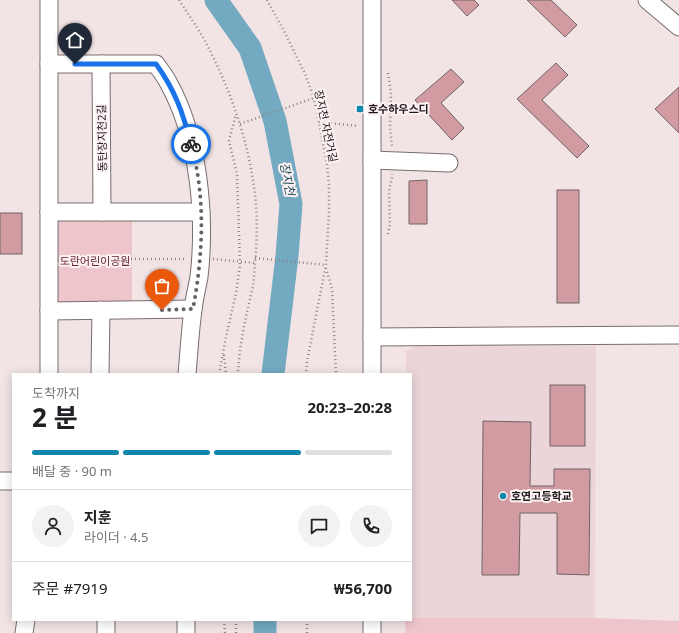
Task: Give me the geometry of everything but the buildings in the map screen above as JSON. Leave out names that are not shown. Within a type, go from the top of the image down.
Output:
[{"type":"street","points":[[49,0],[50,373]]},
{"type":"street","points":[[372,0],[372,373]]},
{"type":"street","points":[[647,0],[679,27]]},
{"type":"street","points":[[49,64],[156,64],[168,81],[182,112],[196,163],[201,212],[200,265],[193,309],[187,373]]},
{"type":"street","name":"동탄장지천2길","points":[[101,64],[102,212]]},
{"type":"street","points":[[372,160],[449,163]]},
{"type":"street","points":[[49,212],[201,212]]},
{"type":"street","points":[[50,311],[193,309]]},
{"type":"street","points":[[100,310],[100,373]]},
{"type":"street","points":[[372,337],[679,335]]},
{"type":"street","points":[[0,481],[12,481]]},
{"type":"street","points":[[24,633],[26,621]]},
{"type":"street","points":[[106,621],[106,633]]},
{"type":"street","points":[[186,621],[186,633]]},
{"type":"street","points":[[372,621],[372,633]]},
{"type":"path","points":[[179,0],[205,41],[224,82],[236,113],[249,163],[256,205],[254,277],[238,373]]},
{"type":"path","name":"장지천 자전거길","points":[[267,0],[299,59],[314,98],[327,163],[329,186],[326,265],[307,361],[306,373]]},
{"type":"path","points":[[240,124],[314,98]]},
{"type":"path","points":[[219,373],[236,293],[240,261],[237,174],[229,141],[236,113]]},
{"type":"path","points":[[319,122],[357,126]]},
{"type":"path","points":[[255,258],[326,265],[332,289],[336,373]]},
{"type":"path","points":[[119,259],[194,259]]},
{"type":"path","points":[[212,259],[255,263]]},
{"type":"path","points":[[223,351],[226,373]]},
{"type":"path","points":[[224,621],[224,633]]},
{"type":"path","points":[[236,621],[236,633]]},
{"type":"path","points":[[307,621],[308,633]]},
{"type":"shaded area","name":"호연고등학교","points":[[417,345],[596,346],[595,618],[412,618],[412,373],[406,373],[406,351]]},
{"type":"green space","name":"도란어린이공원","points":[[58,221],[132,221],[132,302],[58,302]]},
{"type":"green space","points":[[412,618],[595,618],[679,621],[679,633],[406,633],[405,621],[412,621]]},
{"type":"waterway","name":"장지천","points":[[216,0],[250,48],[275,121],[291,204],[287,256],[273,373]]},
{"type":"waterway","name":"장지천","points":[[265,621],[265,633]]},
{"type":"way so far","points":[[162,310],[193,309],[199,278],[201,212],[196,163],[191,144]]},
{"type":"place","name":"호수하우스디","points":[[360,109]]},
{"type":"place","name":"호연고등학교","points":[[503,496]]},
{"type":"route","points":[[75,64],[156,64],[168,81],[182,112],[191,144]]}]
